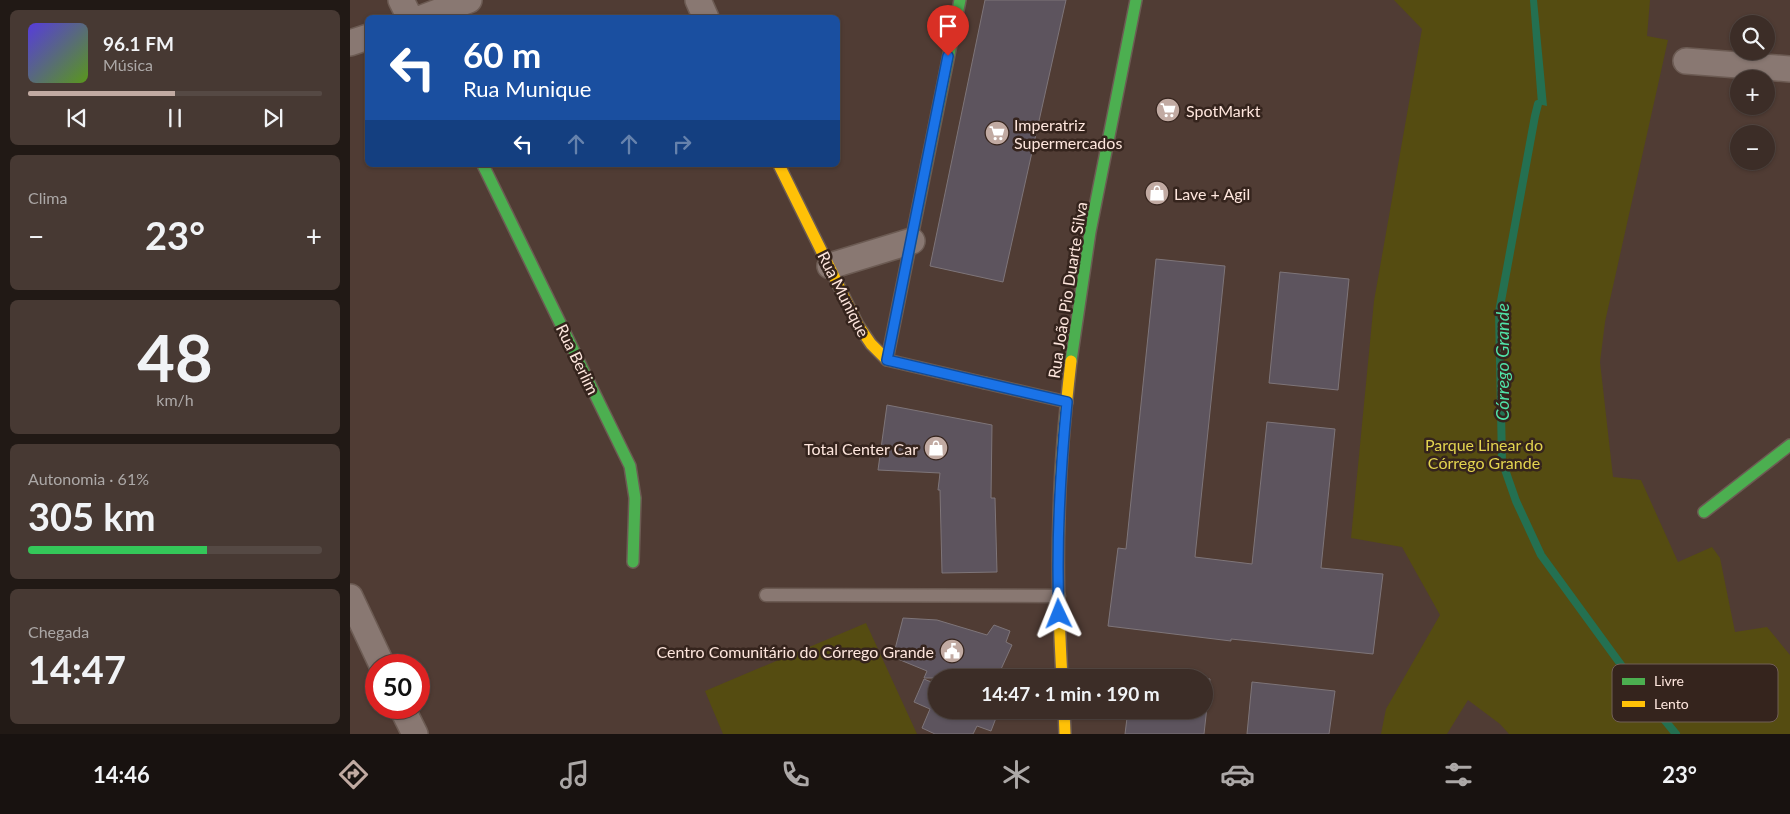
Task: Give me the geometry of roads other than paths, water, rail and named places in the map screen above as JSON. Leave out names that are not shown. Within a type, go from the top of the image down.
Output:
[{"type":"street","points":[[401,0],[408,15]]},
{"type":"street","points":[[430,15],[469,0]]},
{"type":"street","points":[[698,0],[705,15]]},
{"type":"street","points":[[960,0],[887,360],[1067,402]]},
{"type":"street","name":"Rua João Pio Duarte Silva","points":[[1062,669],[1058,543],[1061,466],[1075,327],[1102,166],[1136,0]]},
{"type":"street","points":[[350,43],[365,38]]},
{"type":"street","points":[[1686,61],[1790,69]]},
{"type":"street","name":"Rua Berlim","points":[[484,167],[630,466],[635,498],[633,562]]},
{"type":"street","name":"Rua Munique","points":[[780,167],[866,339],[887,360]]},
{"type":"street","points":[[830,266],[912,241]]},
{"type":"street","points":[[1704,512],[1790,445]]},
{"type":"street","points":[[350,597],[377,654]]},
{"type":"street","points":[[408,719],[415,734]]},
{"type":"street","points":[[1065,719],[1066,734]]},
{"type":"lane","points":[[766,595],[1059,596]]},
{"type":"waterway","name":"Córrego Grande","points":[[1538,104],[1499,312],[1502,461],[1516,501],[1541,555],[1620,664]]},
{"type":"waterway","name":"Córrego Grande","points":[[1666,722],[1676,734]]},
{"type":"place","name":"SpotMarkt","points":[[1168,110]]},
{"type":"place","name":"Imperatriz Supermercados","points":[[997,133]]},
{"type":"place","name":"Lave + Agil","points":[[1157,193]]},
{"type":"place","name":"Total Center Car","points":[[936,448]]},
{"type":"place","name":"Centro Comunitário do Córrego Grande","points":[[952,651]]},
{"type":"park label","name":"Parque Linear do Córrego Grande","points":[[1484,453]]}]
